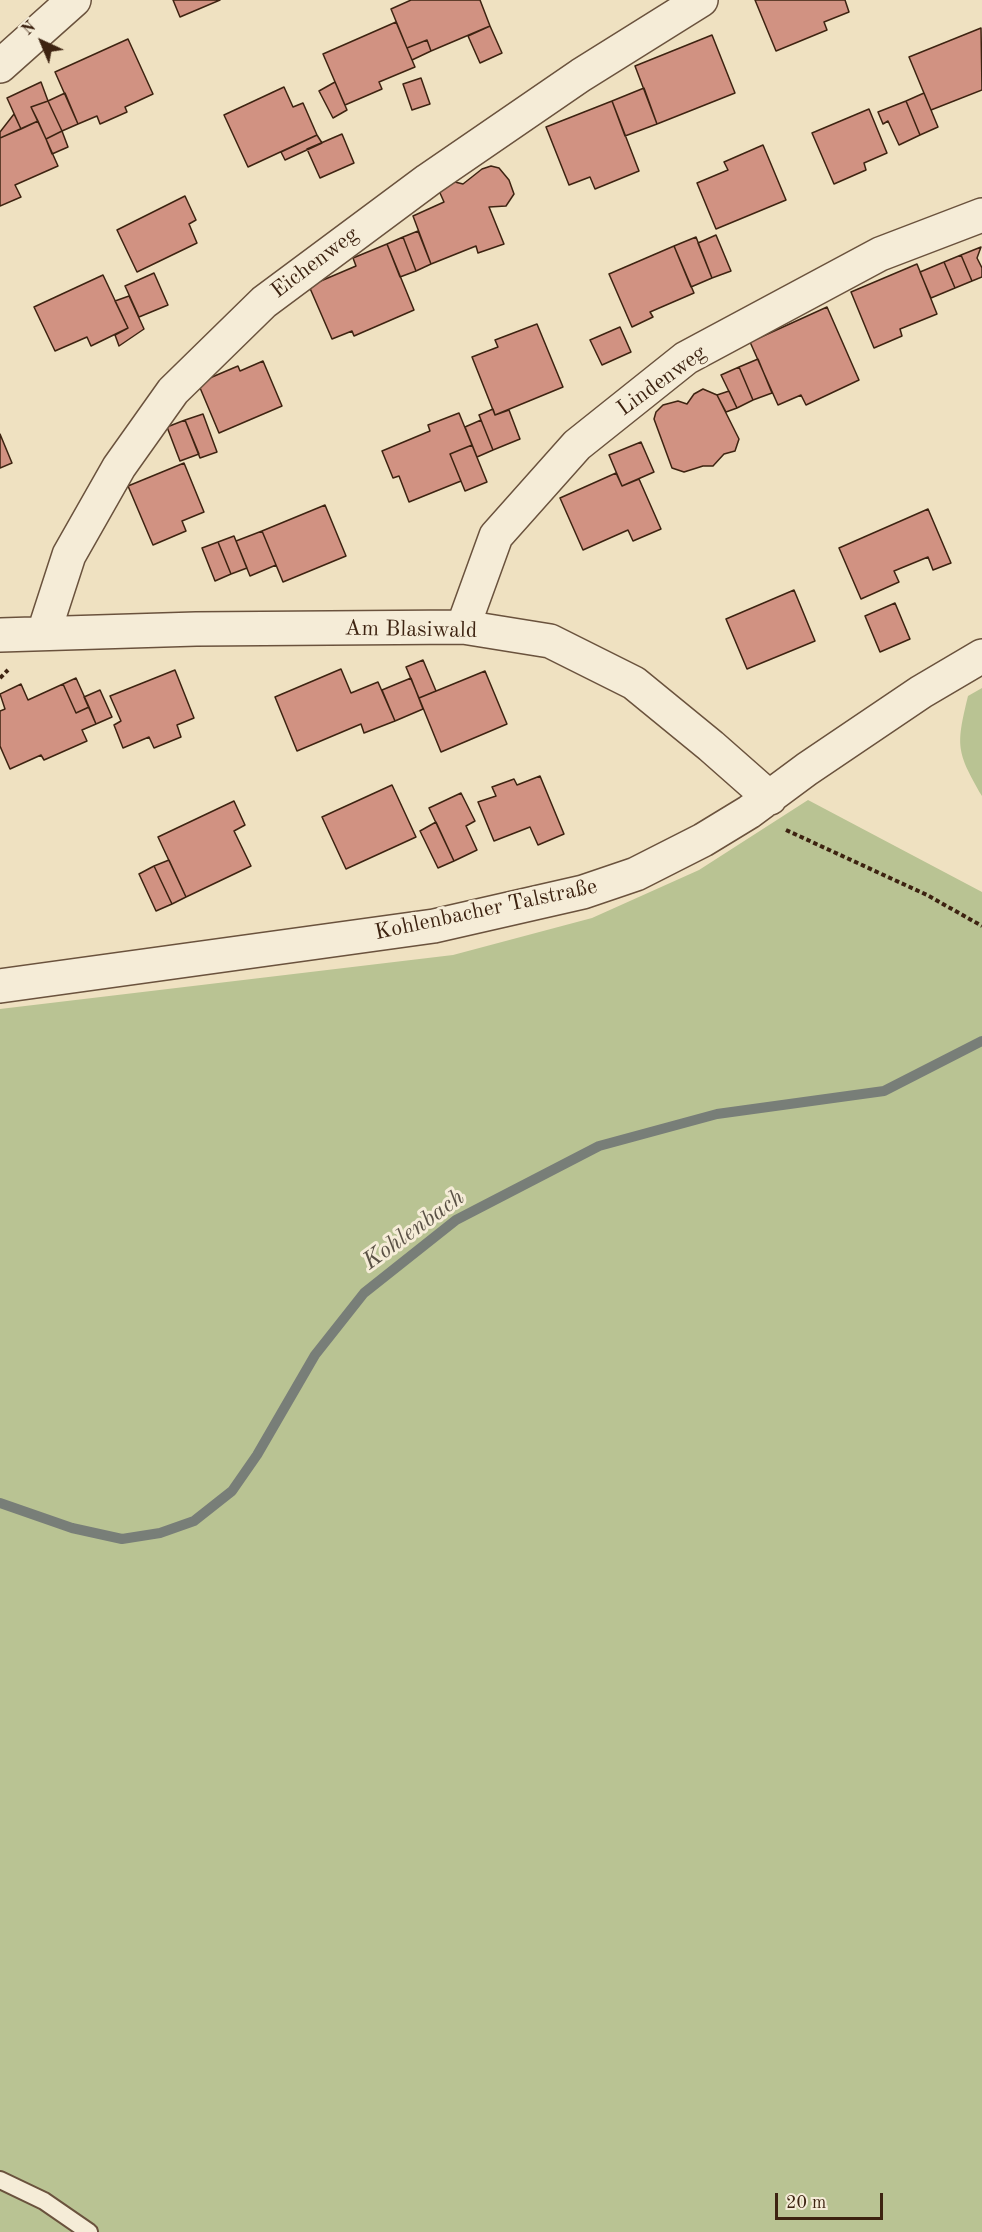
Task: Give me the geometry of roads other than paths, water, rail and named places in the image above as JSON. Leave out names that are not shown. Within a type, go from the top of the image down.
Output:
[{"type":"street","points":[[0,66],[74,0]]},
{"type":"street","name":"Eichenweg","points":[[44,632],[69,555],[119,467],[173,391],[264,302],[428,180],[581,75],[701,0]]},
{"type":"street","name":"Lindenweg","points":[[463,627],[496,536],[577,445],[686,358],[880,254],[982,215]]},
{"type":"street","name":"Am Blasiwald","points":[[0,634],[196,629],[463,627],[550,641],[634,684],[711,746],[759,805]]},
{"type":"street","name":"Kohlenbacher Talstraße","points":[[0,986],[434,926],[584,892],[636,874],[703,840],[759,805],[921,692],[982,656]]},
{"type":"lane","points":[[0,2180],[45,2201],[89,2232]]},
{"type":"waterway","name":"Kohlenbach","points":[[0,1503],[72,1528],[122,1539],[160,1533],[194,1521],[232,1491],[257,1455],[315,1355],[364,1293],[456,1220],[599,1146],[717,1114],[884,1091],[982,1041]]}]
